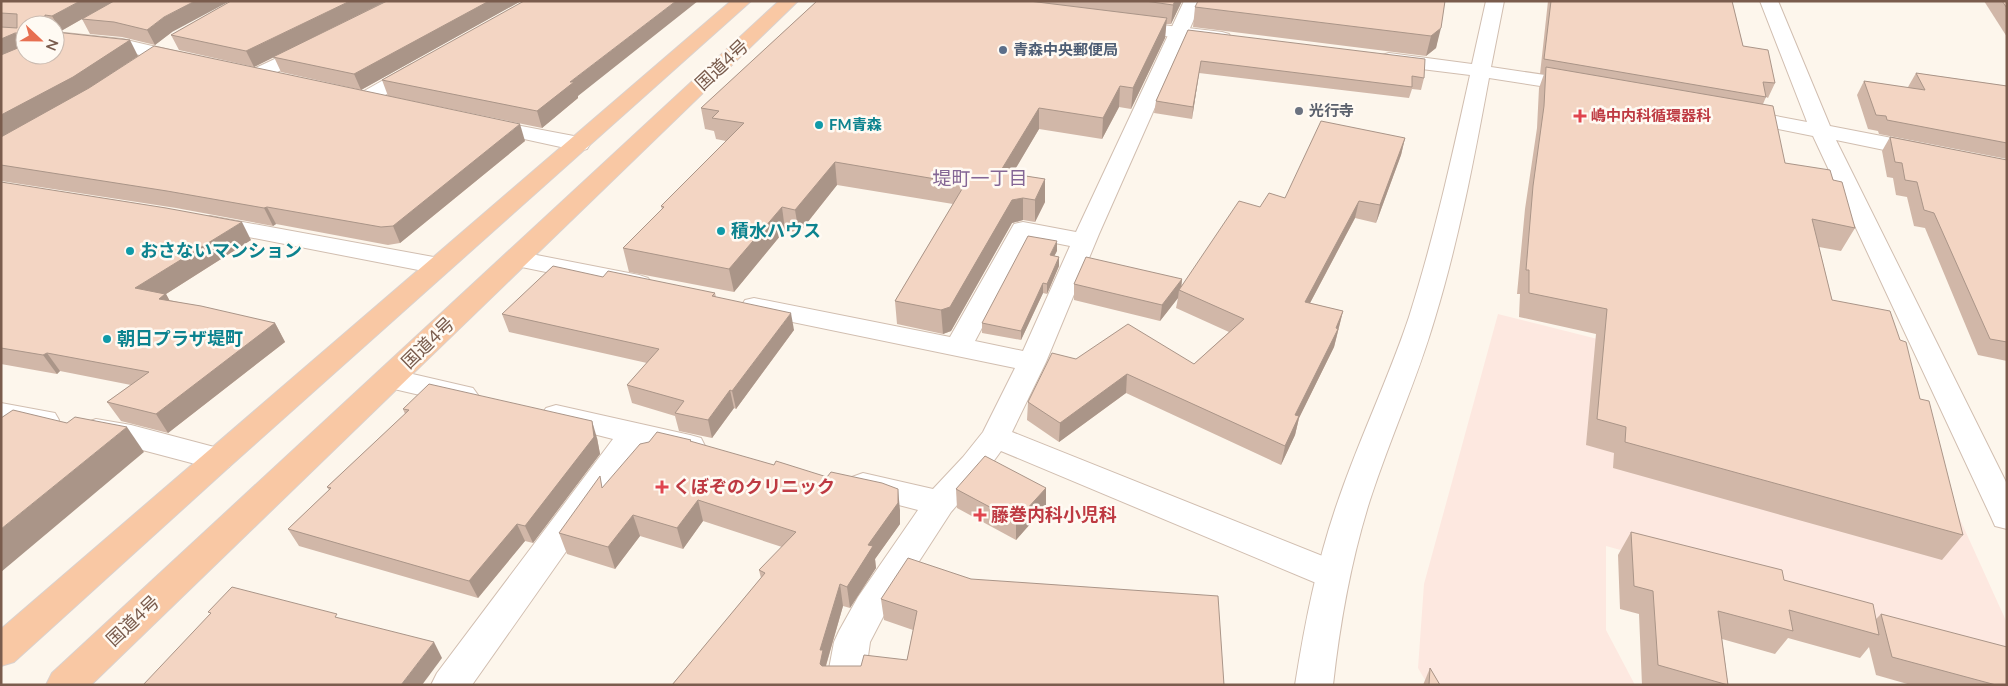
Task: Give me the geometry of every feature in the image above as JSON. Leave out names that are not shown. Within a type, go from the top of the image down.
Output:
[{"type":"highway","name":"国道4号","points":[[1,651],[742,1]]},
{"type":"highway","name":"国道4号","points":[[65,685],[789,1]]},
{"type":"street","points":[[845,685],[852,642],[870,607],[940,503],[995,437],[1032,362],[1084,241],[1193,1]]},
{"type":"street","points":[[1314,685],[1319,647],[1333,575],[1346,525],[1414,342],[1436,272],[1453,206],[1495,1]]},
{"type":"street","points":[[1769,1],[1820,129],[2007,517]]},
{"type":"street","points":[[65,35],[91,24]]},
{"type":"street","points":[[1112,24],[1238,40]]},
{"type":"street","points":[[134,69],[180,38]]},
{"type":"street","points":[[65,39],[122,45],[202,63]]},
{"type":"street","points":[[283,81],[247,73],[326,40]]},
{"type":"street","points":[[1375,57],[1481,70],[1598,90]]},
{"type":"street","points":[[392,105],[355,97],[430,62]]},
{"type":"street","points":[[1721,112],[1820,129],[1938,154]]},
{"type":"street","points":[[467,121],[579,144]]},
{"type":"street","points":[[186,219],[439,266]]},
{"type":"street","points":[[958,347],[1023,229],[1084,241]]},
{"type":"street","points":[[516,259],[661,288]]},
{"type":"street","points":[[728,301],[1032,362]]},
{"type":"street","points":[[391,379],[490,401]]},
{"type":"street","points":[[528,409],[720,452]]},
{"type":"street","points":[[1,413],[131,436],[218,459]]},
{"type":"street","points":[[450,685],[634,433]]},
{"type":"street","points":[[995,437],[1333,575]]},
{"type":"street","points":[[835,479],[940,503]]},
{"type":"shaded area","points":[[1498,314],[1661,355],[1886,356],[2007,623],[2007,667],[1770,591],[1606,546],[1606,630],[1635,685],[1428,685],[1418,668],[1424,584]]},
{"type":"building","points":[[1,1],[80,1],[54,15],[1,13]]},
{"type":"building","points":[[114,1],[195,1],[164,17],[147,30],[114,22],[82,19]]},
{"type":"building","points":[[231,1],[350,1],[246,51],[171,35]]},
{"type":"building","points":[[387,1],[489,1],[354,74],[273,57]]},
{"type":"building","points":[[524,1],[676,1],[570,82],[574,82],[537,111],[382,80]]},
{"type":"building","points":[[817,1],[1029,1],[1167,18],[1133,88],[1120,86],[1103,118],[1039,108],[1000,172],[1045,179],[1035,200],[1023,198],[1012,200],[950,307],[941,310],[895,301],[965,184],[835,162],[795,210],[782,207],[729,269],[623,248],[664,207],[661,206],[744,123],[712,118],[719,111],[701,108]]},
{"type":"building","points":[[1145,1],[1175,1],[1173,5]]},
{"type":"building","points":[[1198,1],[1445,1],[1441,28],[1431,36],[1195,7]]},
{"type":"building","points":[[1551,1],[1732,1],[1743,46],[1768,50],[1775,83],[1763,82],[1766,97],[1544,59]]},
{"type":"building","points":[[2002,1],[2007,1],[2007,8]]},
{"type":"building","points":[[1,27],[15,28],[15,33],[1,39]]},
{"type":"building","points":[[1188,30],[1425,59],[1424,78],[1412,76],[1412,87],[1201,61],[1193,107],[1156,101]]},
{"type":"building","points":[[65,33],[130,40],[73,77],[1,115],[1,55],[15,49],[15,65],[65,65]]},
{"type":"building","points":[[154,46],[520,124],[393,226],[381,227],[1,165],[1,137],[89,88]]},
{"type":"building","points":[[1546,67],[1773,106],[1785,163],[1830,170],[1833,180],[1842,182],[1855,228],[1812,219],[1832,300],[1890,311],[1900,340],[1906,342],[1920,399],[1929,401],[1963,535],[1625,442],[1626,427],[1597,419],[1607,309],[1529,293],[1529,270],[1526,270],[1533,186],[1544,106]]},
{"type":"building","points":[[1916,73],[2007,86],[2007,143],[1887,120],[1886,116],[1876,115],[1864,81],[1925,90]]},
{"type":"building","points":[[1321,121],[1405,138],[1380,205],[1359,201],[1305,302],[1343,311],[1336,328],[1338,329],[1295,415],[1299,416],[1285,446],[1127,374],[1060,423],[1028,402],[1052,353],[1076,359],[1128,324],[1194,364],[1244,319],[1179,290],[1239,201],[1260,207],[1269,193],[1285,198]]},
{"type":"building","points":[[1890,137],[2007,160],[2007,342],[1990,339],[1934,213],[1924,210],[1917,182],[1905,180],[1902,163],[1895,162]]},
{"type":"building","points":[[1,182],[242,222],[135,288],[165,294],[159,299],[201,306],[275,323],[156,414],[107,402],[149,372],[47,353],[43,355],[1,348]]},
{"type":"building","points":[[1028,236],[1057,241],[1050,255],[1059,257],[1047,284],[1043,283],[1021,331],[982,323]]},
{"type":"building","points":[[1086,257],[1182,279],[1162,305],[1074,284]]},
{"type":"building","points":[[553,266],[603,277],[608,271],[715,293],[712,296],[791,313],[708,420],[675,413],[684,401],[627,385],[659,349],[502,314]]},
{"type":"building","points":[[429,384],[592,421],[594,437],[525,526],[517,524],[469,581],[288,529],[331,488],[327,487],[409,410],[403,409]]},
{"type":"building","points":[[13,410],[67,423],[75,417],[127,427],[1,529],[1,418]]},
{"type":"building","points":[[657,432],[691,440],[774,465],[776,461],[827,477],[831,472],[882,483],[898,489],[898,503],[868,545],[873,546],[847,587],[840,584],[820,650],[823,650],[820,664],[822,666],[861,666],[864,655],[907,660],[917,611],[881,599],[908,558],[971,579],[1218,596],[1224,685],[672,685],[765,573],[759,570],[796,532],[698,500],[677,528],[633,515],[608,547],[559,533],[600,476],[602,488],[640,444],[649,442]]},
{"type":"building","points":[[985,456],[1046,488],[1016,521],[956,489]]},
{"type":"building","points":[[1631,532],[1782,570],[1784,580],[1873,604],[1879,635],[1789,610],[1793,631],[1718,611],[1728,685],[1658,665],[1653,591],[1634,586]]},
{"type":"building","points":[[232,587],[337,614],[335,617],[434,642],[401,685],[143,685],[211,613],[208,612]]},
{"type":"building","points":[[1881,614],[2007,647],[2007,685],[1996,685],[1892,657]]},
{"type":"building","points":[[1430,668],[1440,685],[1429,685]]},
{"type":"place","name":"青森中央郵便局","points":[[1003,50]]},
{"type":"place","name":"光行寺","points":[[1299,111]]},
{"type":"place","name":"嶋中内科循環器科","points":[[1580,116]]},
{"type":"place","name":"FM青森","points":[[819,125]]},
{"type":"place","name":"積水ハウス","points":[[721,231]]},
{"type":"place","name":"おさないマンション","points":[[130,251]]},
{"type":"place","name":"朝日プラザ堤町","points":[[107,339]]},
{"type":"place","name":"くぼぞのクリニック","points":[[662,487]]},
{"type":"place","name":"藤巻内科小児科","points":[[980,515]]},
{"type":"district","name":"堤町一丁目","points":[[980,178]]}]
